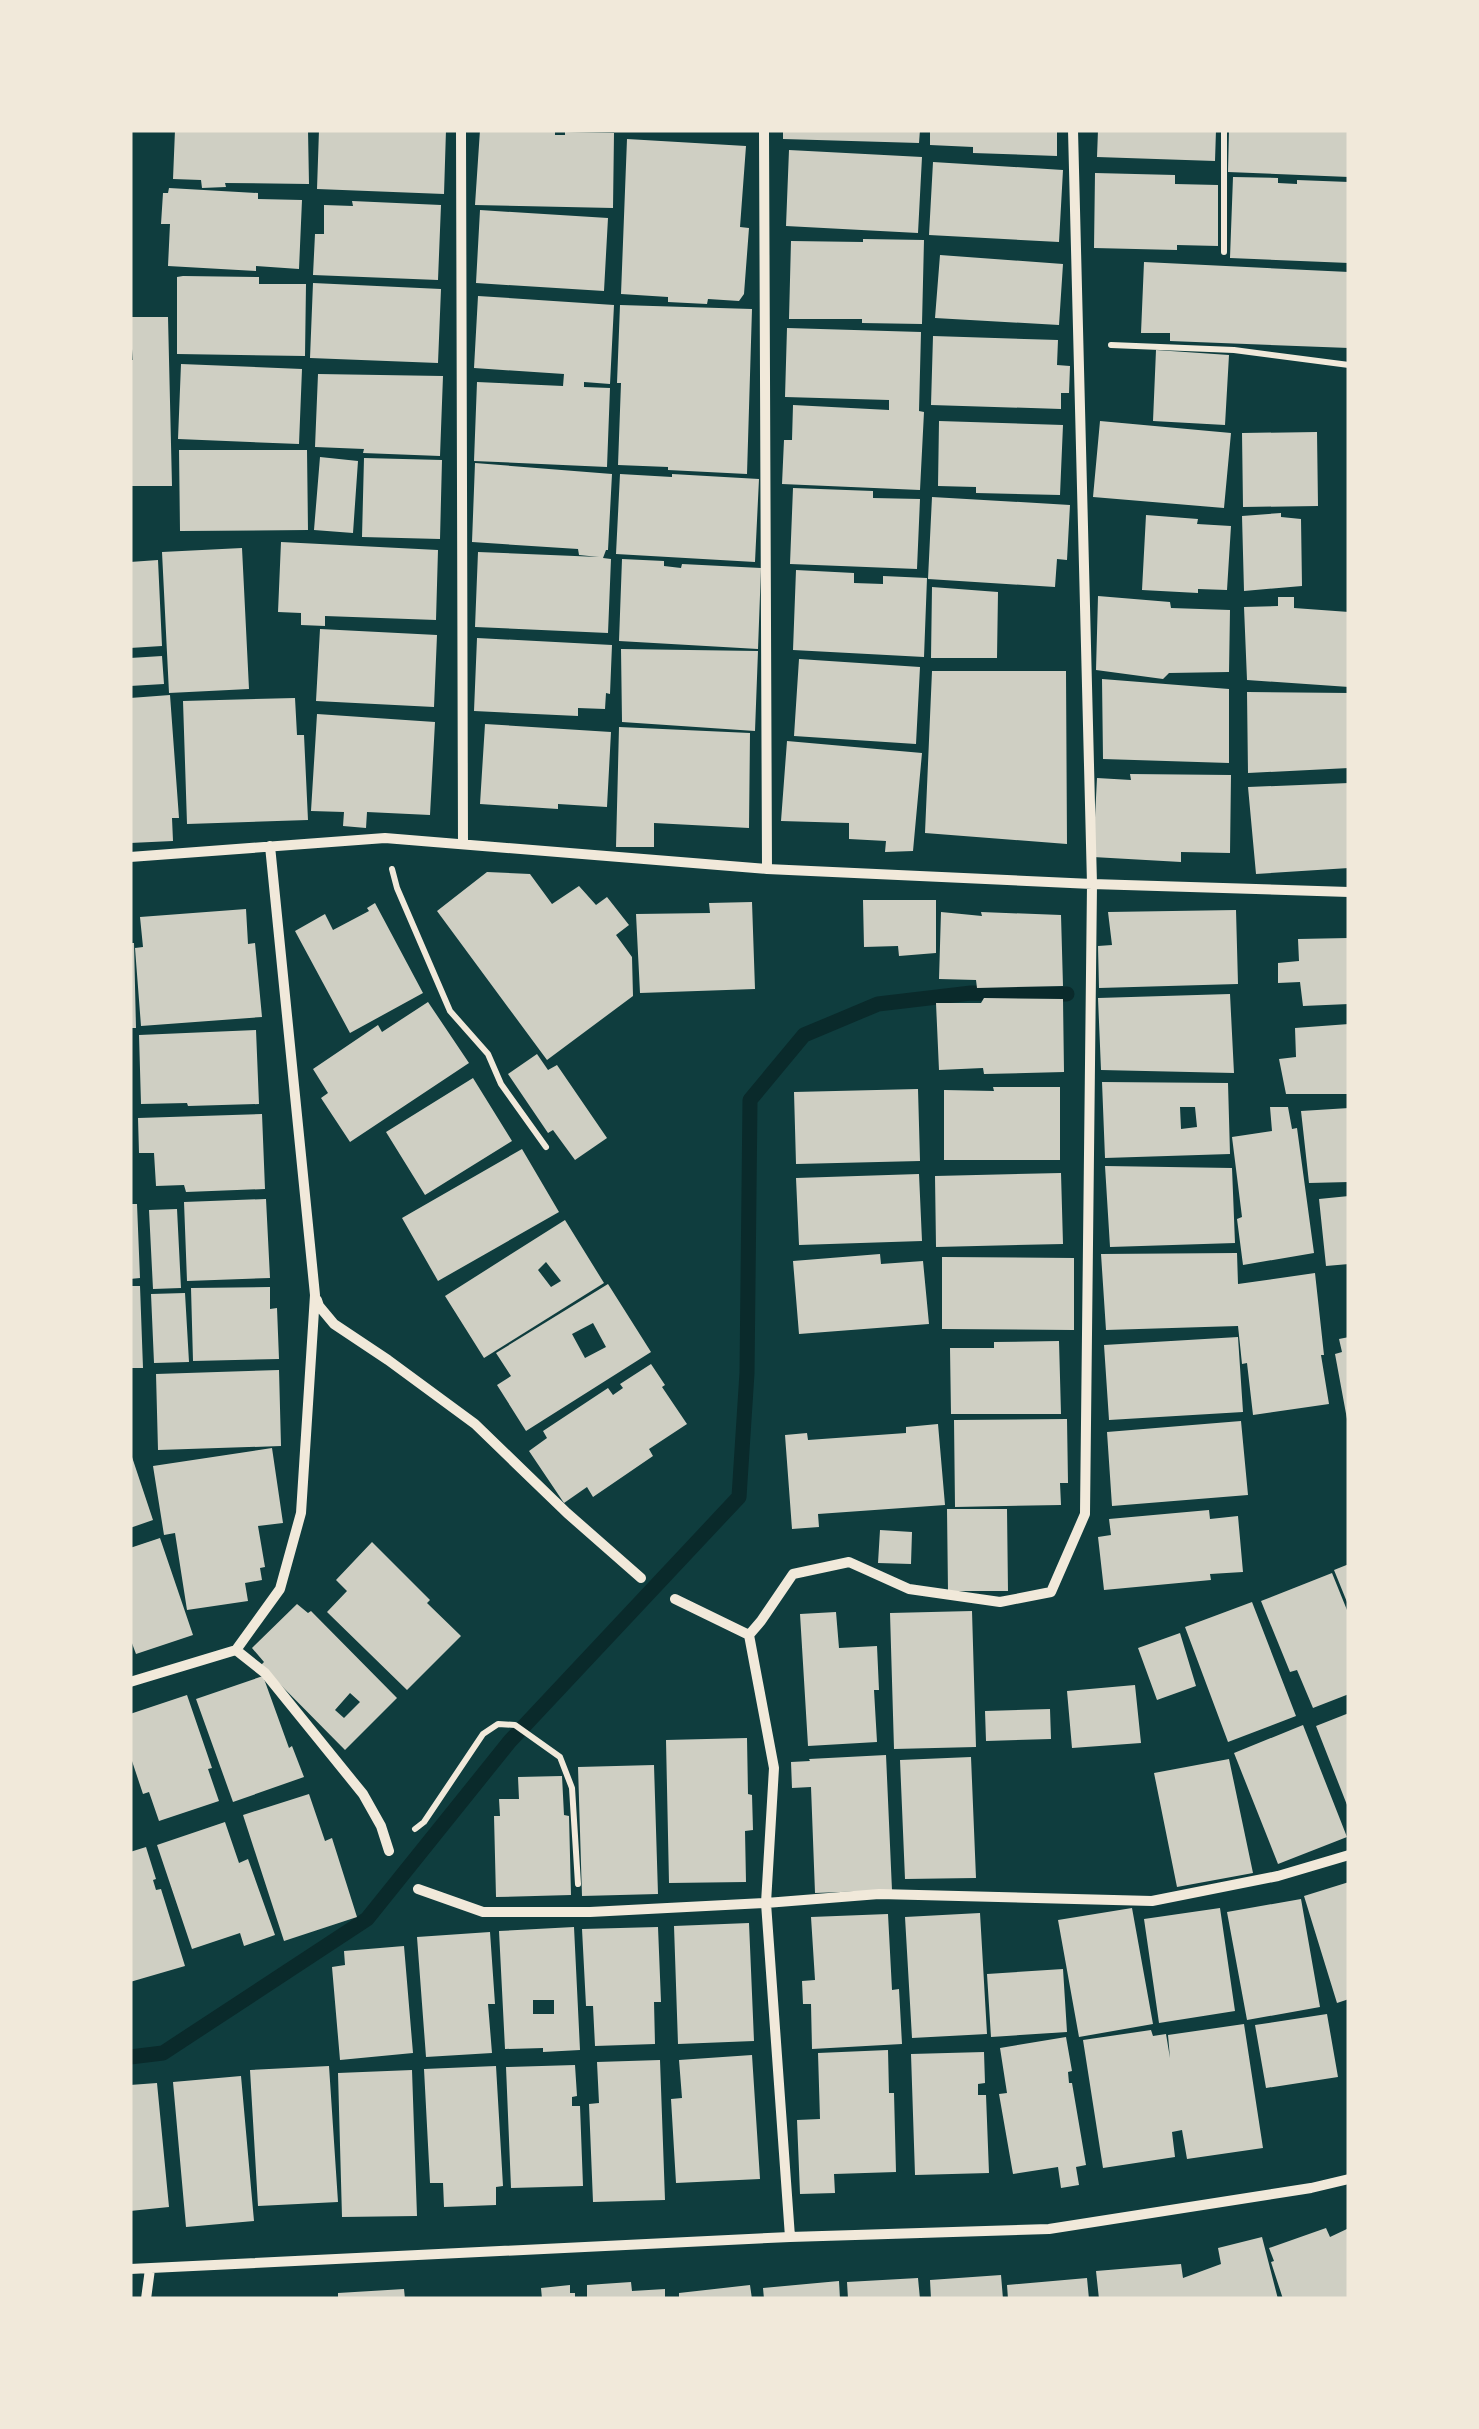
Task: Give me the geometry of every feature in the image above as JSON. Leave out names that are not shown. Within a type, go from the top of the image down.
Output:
[{"type":"street","points":[[462,130],[463,844]]},
{"type":"street","points":[[764,130],[766,869]]},
{"type":"street","points":[[749,1635],[793,1574],[850,1562],[908,1589],[1000,1602],[1051,1592],[1085,1514],[1092,884],[1073,130]]},
{"type":"street","points":[[130,857],[385,838],[766,869],[1349,892]]},
{"type":"street","points":[[130,1682],[236,1650],[280,1590],[301,1513],[315,1296],[270,846]]},
{"type":"street","points":[[315,1296],[334,1324],[475,1424],[641,1578]]},
{"type":"street","points":[[675,1599],[749,1635]]},
{"type":"street","points":[[749,1635],[774,1768],[766,1903],[790,2237]]},
{"type":"street","points":[[236,1650],[265,1673],[364,1794],[389,1851]]},
{"type":"street","points":[[418,1889],[483,1912],[766,1903],[880,1894],[1152,1901],[1278,1876],[1349,1855]]},
{"type":"street","points":[[130,2269],[790,2237],[1048,2229],[1349,2179]]},
{"type":"street","points":[[146,2299],[150,2270]]},
{"type":"path","points":[[1224,130],[1224,252]]},
{"type":"path","points":[[1078,344],[1234,350],[1349,365]]},
{"type":"path","points":[[385,838],[397,888],[450,1011],[488,1054],[501,1084],[546,1148]]},
{"type":"path","points":[[389,1851],[424,1822],[483,1734],[498,1724],[515,1724],[560,1757],[572,1788],[580,1911]]},
{"type":"building","points":[[175,130],[308,130],[309,184],[225,183],[226,187],[202,188],[201,180],[173,179]]},
{"type":"building","points":[[319,130],[446,130],[444,194],[317,189]]},
{"type":"building","points":[[480,130],[555,130],[555,135],[614,133],[613,208],[475,205]]},
{"type":"building","points":[[783,130],[920,130],[919,143],[783,139]]},
{"type":"building","points":[[930,130],[1057,130],[1057,156],[973,153],[973,147],[930,145]]},
{"type":"building","points":[[1098,130],[1216,130],[1215,161],[1097,157]]},
{"type":"building","points":[[1229,130],[1349,130],[1349,177],[1228,172]]},
{"type":"building","points":[[627,139],[746,146],[740,227],[749,228],[744,294],[739,301],[668,302],[668,297],[621,294]]},
{"type":"building","points":[[789,150],[922,157],[918,233],[786,226]]},
{"type":"building","points":[[933,162],[1063,170],[1059,242],[929,235]]},
{"type":"building","points":[[1095,173],[1175,175],[1175,184],[1218,185],[1218,246],[1177,245],[1177,250],[1094,248]]},
{"type":"building","points":[[1233,177],[1278,178],[1278,183],[1297,184],[1297,180],[1349,182],[1349,263],[1230,258]]},
{"type":"building","points":[[169,188],[258,193],[258,199],[302,200],[299,269],[168,266],[170,224],[161,224],[163,193],[168,193]]},
{"type":"building","points":[[352,201],[441,205],[438,280],[313,275],[315,234],[324,234],[324,205],[353,206]]},
{"type":"building","points":[[480,210],[608,218],[604,291],[476,283]]},
{"type":"building","points":[[924,240],[922,324],[789,319],[791,241]]},
{"type":"building","points":[[940,255],[1063,264],[1059,325],[935,318]]},
{"type":"building","points":[[1144,262],[1349,272],[1349,348],[1170,341],[1170,333],[1141,333]]},
{"type":"building","points":[[177,277],[259,277],[259,284],[306,284],[305,356],[177,354]]},
{"type":"building","points":[[313,283],[441,289],[438,363],[310,358]]},
{"type":"building","points":[[478,296],[614,305],[610,384],[584,382],[584,387],[610,388],[607,467],[474,461],[477,382],[563,386],[564,374],[474,368]]},
{"type":"building","points":[[620,305],[752,309],[747,474],[618,465]]},
{"type":"building","points":[[130,317],[168,317],[172,486],[130,486]]},
{"type":"building","points":[[787,328],[921,332],[919,411],[924,412],[920,490],[782,484],[784,440],[792,440],[793,405],[889,410],[889,400],[785,397]]},
{"type":"building","points":[[933,336],[1058,340],[1057,365],[1070,366],[1069,393],[1061,393],[1061,409],[931,405]]},
{"type":"building","points":[[1156,350],[1229,355],[1225,425],[1153,421]]},
{"type":"building","points":[[181,364],[302,369],[299,444],[178,439]]},
{"type":"building","points":[[318,374],[443,376],[440,456],[315,447]]},
{"type":"building","points":[[939,421],[1063,425],[1060,495],[976,493],[976,487],[938,486]]},
{"type":"building","points":[[1100,421],[1231,433],[1224,508],[1093,497]]},
{"type":"building","points":[[1317,432],[1318,506],[1243,507],[1242,433]]},
{"type":"building","points":[[179,450],[307,450],[308,530],[180,531]]},
{"type":"building","points":[[320,457],[358,461],[353,533],[314,530]]},
{"type":"building","points":[[364,458],[442,460],[440,539],[362,537]]},
{"type":"building","points":[[475,463],[612,474],[608,550],[603,558],[611,559],[608,633],[475,627],[478,552],[599,557],[579,555],[578,549],[472,542]]},
{"type":"building","points":[[620,474],[759,479],[755,562],[616,554]]},
{"type":"building","points":[[793,488],[873,491],[873,498],[920,499],[917,569],[790,564]]},
{"type":"building","points":[[932,497],[1070,505],[1067,560],[1057,559],[1055,587],[928,579]]},
{"type":"building","points":[[1281,513],[1281,517],[1301,519],[1302,586],[1244,591],[1242,516]]},
{"type":"building","points":[[1146,515],[1231,526],[1227,590],[1142,590]]},
{"type":"building","points":[[281,542],[438,550],[436,620],[325,616],[325,626],[301,625],[301,613],[278,612]]},
{"type":"building","points":[[242,548],[249,689],[169,693],[162,552]]},
{"type":"building","points":[[622,559],[664,561],[664,566],[681,568],[682,564],[761,568],[758,649],[619,641]]},
{"type":"building","points":[[158,560],[162,646],[130,648],[130,562]]},
{"type":"building","points":[[796,570],[854,573],[854,583],[883,584],[883,576],[927,578],[924,657],[793,650]]},
{"type":"building","points":[[932,587],[998,592],[997,658],[931,658]]},
{"type":"building","points":[[1098,596],[1170,602],[1171,608],[1230,610],[1229,672],[1169,673],[1163,679],[1096,670]]},
{"type":"building","points":[[1278,597],[1294,597],[1294,608],[1349,612],[1349,687],[1247,680],[1244,607],[1278,606]]},
{"type":"building","points":[[320,629],[437,635],[434,707],[316,701]]},
{"type":"building","points":[[477,638],[612,645],[610,694],[606,693],[605,709],[578,708],[578,716],[474,711]]},
{"type":"building","points":[[621,649],[758,651],[755,731],[622,722]]},
{"type":"building","points":[[162,656],[164,684],[130,686],[130,658]]},
{"type":"building","points":[[799,659],[920,667],[916,744],[794,736]]},
{"type":"building","points":[[932,671],[1066,671],[1067,844],[925,833]]},
{"type":"building","points":[[1102,679],[1229,689],[1229,763],[1103,759]]},
{"type":"building","points":[[1247,692],[1349,693],[1349,768],[1248,773]]},
{"type":"building","points":[[170,695],[179,818],[172,818],[173,841],[130,843],[130,698]]},
{"type":"building","points":[[295,698],[297,735],[304,735],[308,820],[187,824],[183,701]]},
{"type":"building","points":[[317,714],[435,722],[430,815],[367,812],[366,828],[343,826],[344,812],[311,811]]},
{"type":"building","points":[[485,724],[611,732],[607,807],[558,804],[558,809],[480,804]]},
{"type":"building","points":[[619,727],[750,733],[749,828],[654,823],[654,847],[616,847]]},
{"type":"building","points":[[787,741],[922,753],[913,851],[885,852],[886,841],[849,839],[849,823],[781,821]]},
{"type":"building","points":[[1130,774],[1231,775],[1230,853],[1181,852],[1181,862],[1093,857],[1097,778],[1131,780]]},
{"type":"building","points":[[1349,783],[1349,868],[1256,874],[1248,787]]},
{"type":"building","points":[[487,872],[530,874],[552,904],[579,886],[596,905],[607,897],[629,925],[616,935],[632,957],[633,996],[547,1060],[437,911]]},
{"type":"building","points":[[863,900],[936,900],[936,953],[899,956],[898,946],[864,947]]},
{"type":"building","points":[[752,902],[755,989],[640,993],[636,914],[710,913],[709,903]]},
{"type":"building","points":[[375,903],[423,993],[350,1033],[295,931],[325,914],[333,930],[369,911],[367,908]]},
{"type":"building","points":[[246,909],[248,944],[255,943],[262,1017],[141,1026],[135,948],[143,947],[140,917]]},
{"type":"building","points":[[1236,910],[1238,984],[1099,988],[1098,946],[1112,945],[1108,912]]},
{"type":"building","points":[[941,912],[1061,915],[1063,986],[977,988],[976,980],[939,979]]},
{"type":"building","points":[[1349,938],[1349,1004],[1303,1006],[1300,982],[1278,983],[1278,963],[1299,961],[1298,939]]},
{"type":"building","points":[[130,943],[134,943],[136,1028],[130,1028]]},
{"type":"building","points":[[1230,994],[1234,1073],[1101,1070],[1098,998]]},
{"type":"building","points":[[984,998],[1063,999],[1064,1072],[984,1074],[983,1068],[939,1070],[936,1003],[981,1003]]},
{"type":"building","points":[[428,1002],[469,1063],[350,1142],[321,1098],[328,1093],[313,1069],[378,1025],[382,1032]]},
{"type":"building","points":[[1349,1024],[1349,1094],[1286,1094],[1279,1059],[1296,1057],[1295,1028]]},
{"type":"building","points":[[256,1030],[259,1104],[141,1104],[139,1035]]},
{"type":"building","points":[[537,1054],[548,1070],[557,1065],[607,1138],[575,1160],[553,1130],[548,1133],[508,1074]]},
{"type":"building","points":[[473,1078],[512,1141],[425,1195],[386,1132]]},
{"type":"building","points":[[1102,1082],[1228,1083],[1230,1154],[1105,1158]],"holes":[[[1180,1107],[1195,1107],[1197,1127],[1181,1129]]]},
{"type":"building","points":[[993,1087],[1060,1087],[1060,1160],[944,1160],[944,1090],[994,1091]]},
{"type":"building","points":[[918,1089],[920,1161],[796,1164],[794,1092]]},
{"type":"building","points":[[1270,1107],[1288,1107],[1292,1129],[1297,1128],[1314,1253],[1243,1265],[1237,1219],[1242,1217],[1232,1137],[1272,1131]]},
{"type":"building","points":[[1349,1108],[1349,1182],[1309,1183],[1301,1111]]},
{"type":"building","points":[[262,1114],[265,1189],[186,1192],[184,1185],[156,1186],[154,1153],[139,1153],[138,1118]]},
{"type":"building","points":[[522,1149],[559,1212],[438,1281],[402,1218]]},
{"type":"building","points":[[1105,1166],[1232,1168],[1235,1243],[1110,1247]]},
{"type":"building","points":[[1061,1173],[1063,1244],[936,1247],[935,1176]]},
{"type":"building","points":[[919,1174],[922,1241],[799,1245],[796,1178]]},
{"type":"building","points":[[1349,1196],[1349,1264],[1326,1266],[1319,1199]]},
{"type":"building","points":[[266,1199],[270,1278],[187,1281],[184,1202]]},
{"type":"building","points":[[130,1204],[137,1204],[140,1278],[130,1279]]},
{"type":"building","points":[[177,1209],[181,1288],[153,1289],[149,1210]]},
{"type":"building","points":[[565,1220],[604,1283],[484,1358],[445,1296]],"holes":[[[546,1262],[561,1281],[551,1287],[538,1270]]]},
{"type":"building","points":[[1237,1253],[1238,1284],[1315,1273],[1329,1404],[1253,1415],[1238,1326],[1106,1330],[1101,1254]]},
{"type":"building","points":[[880,1254],[881,1264],[923,1261],[929,1324],[799,1334],[793,1261]]},
{"type":"building","points":[[942,1257],[1074,1258],[1074,1330],[942,1329]]},
{"type":"building","points":[[608,1284],[651,1352],[526,1431],[497,1385],[511,1376],[496,1353]],"holes":[[[593,1323],[606,1347],[585,1358],[572,1334]]]},
{"type":"building","points":[[130,1286],[140,1286],[143,1368],[130,1368]]},
{"type":"building","points":[[270,1287],[270,1309],[277,1308],[279,1359],[193,1361],[191,1288]]},
{"type":"building","points":[[185,1293],[189,1362],[154,1363],[151,1294]]},
{"type":"building","points":[[1238,1337],[1243,1412],[1109,1420],[1104,1345]]},
{"type":"building","points":[[1349,1337],[1347,1419],[1335,1354],[1342,1352],[1339,1339]]},
{"type":"building","points":[[1059,1341],[1061,1414],[951,1414],[950,1348],[994,1348],[994,1342]]},
{"type":"building","points":[[651,1364],[687,1424],[649,1449],[653,1456],[593,1497],[587,1487],[564,1503],[529,1451],[547,1438],[543,1431],[608,1388],[613,1395],[623,1388],[620,1384]]},
{"type":"building","points":[[279,1370],[281,1446],[158,1450],[156,1374]]},
{"type":"building","points":[[1067,1419],[1068,1483],[1060,1483],[1061,1505],[955,1507],[954,1420]]},
{"type":"building","points":[[1241,1421],[1248,1495],[1112,1506],[1107,1432]]},
{"type":"building","points":[[938,1424],[945,1505],[818,1514],[819,1527],[792,1529],[785,1435],[807,1433],[808,1440],[906,1433],[906,1427]]},
{"type":"building","points":[[272,1448],[283,1523],[258,1526],[265,1567],[260,1568],[262,1580],[245,1583],[248,1601],[187,1610],[175,1533],[164,1535],[153,1466]]},
{"type":"building","points":[[130,1451],[153,1520],[130,1528]]},
{"type":"building","points":[[947,1509],[1007,1509],[1008,1591],[948,1591]]},
{"type":"building","points":[[1209,1510],[1210,1519],[1238,1516],[1243,1572],[1210,1574],[1211,1580],[1104,1590],[1098,1537],[1111,1535],[1109,1519]]},
{"type":"building","points":[[880,1530],[912,1532],[911,1564],[878,1563]]},
{"type":"building","points":[[160,1538],[193,1635],[136,1654],[130,1638],[130,1548]]},
{"type":"building","points":[[372,1542],[461,1636],[407,1690],[327,1612],[347,1591],[336,1580]]},
{"type":"building","points":[[1349,1564],[1349,1607],[1334,1570]]},
{"type":"building","points":[[1332,1573],[1349,1615],[1349,1694],[1313,1708],[1297,1670],[1290,1672],[1261,1601]]},
{"type":"building","points":[[1252,1602],[1296,1716],[1228,1742],[1185,1627]]},
{"type":"building","points":[[297,1604],[308,1613],[311,1611],[397,1698],[345,1750],[261,1665],[264,1662],[252,1648]],"holes":[[[350,1693],[360,1702],[344,1718],[335,1710]]]},
{"type":"building","points":[[972,1611],[976,1747],[894,1749],[890,1613]]},
{"type":"building","points":[[836,1612],[839,1648],[877,1646],[877,1742],[808,1746],[800,1614]]},
{"type":"building","points":[[1180,1633],[1196,1686],[1157,1700],[1138,1648]]},
{"type":"building","points":[[263,1676],[304,1777],[233,1802],[196,1699]]},
{"type":"building","points":[[1135,1685],[1141,1743],[1072,1748],[1067,1691]]},
{"type":"building","points":[[187,1695],[219,1801],[159,1821],[149,1792],[143,1794],[130,1755],[130,1714]]},
{"type":"building","points":[[1050,1709],[1051,1739],[986,1741],[985,1711]]},
{"type":"building","points":[[1349,1713],[1349,1810],[1316,1726]]},
{"type":"building","points":[[1303,1725],[1347,1837],[1278,1864],[1234,1753]]},
{"type":"building","points":[[747,1738],[753,1830],[745,1831],[746,1882],[669,1883],[666,1740]]},
{"type":"building","points":[[886,1755],[892,1890],[815,1893],[811,1787],[792,1788],[791,1762]]},
{"type":"building","points":[[971,1757],[976,1878],[905,1879],[900,1760]]},
{"type":"building","points":[[1229,1759],[1253,1873],[1177,1887],[1154,1773]]},
{"type":"building","points":[[654,1765],[658,1894],[582,1896],[578,1767]]},
{"type":"building","points":[[562,1776],[564,1815],[569,1816],[571,1895],[496,1897],[494,1816],[500,1816],[499,1799],[519,1799],[518,1777]]},
{"type":"building","points":[[309,1794],[325,1841],[332,1838],[357,1917],[284,1941],[243,1815]]},
{"type":"building","points":[[225,1822],[239,1863],[248,1859],[275,1935],[244,1946],[240,1933],[192,1949],[157,1845]]},
{"type":"building","points":[[146,1847],[156,1890],[161,1889],[185,1966],[130,1982],[130,1852]]},
{"type":"building","points":[[1349,1882],[1349,1999],[1337,2003],[1304,1896]]},
{"type":"building","points":[[1301,1899],[1320,2007],[1247,2020],[1227,1912]]},
{"type":"building","points":[[1132,1908],[1153,2024],[1079,2037],[1058,1920]]},
{"type":"building","points":[[1220,1908],[1235,2011],[1159,2023],[1144,1919]]},
{"type":"building","points":[[980,1913],[987,2034],[912,2038],[905,1917]]},
{"type":"building","points":[[888,1914],[892,1990],[899,1989],[902,2044],[812,2049],[811,2004],[803,2004],[802,1981],[815,1980],[811,1917]]},
{"type":"building","points":[[749,1923],[754,2041],[678,2044],[674,1926]]},
{"type":"building","points":[[574,1927],[580,2050],[505,2049],[499,1931]],"holes":[[[533,2000],[554,2000],[554,2014],[533,2014]]]},
{"type":"building","points":[[658,1927],[661,2002],[654,2002],[655,2044],[595,2046],[593,2006],[586,2006],[582,1929]]},
{"type":"building","points":[[490,1932],[495,2004],[488,2004],[492,2053],[426,2057],[417,1937]]},
{"type":"building","points":[[404,1946],[413,2053],[340,2060],[332,1967],[345,1965],[344,1951]]},
{"type":"building","points":[[1063,1969],[1067,2032],[991,2037],[987,1974]]},
{"type":"building","points":[[1327,2014],[1338,2077],[1266,2088],[1255,2025]]},
{"type":"building","points":[[1244,2024],[1263,2148],[1187,2159],[1182,2130],[1172,2132],[1175,2157],[1103,2168],[1083,2040],[1151,2030],[1153,2036],[1166,2034],[1170,2058],[1168,2035]]},
{"type":"building","points":[[1066,2037],[1072,2071],[1068,2072],[1069,2083],[1086,2165],[1076,2167],[1079,2185],[1061,2188],[1058,2167],[1013,2174],[999,2094],[1007,2093],[1000,2048]]},
{"type":"building","points":[[888,2050],[889,2093],[894,2093],[896,2172],[834,2174],[835,2193],[800,2194],[797,2120],[820,2119],[818,2053]]},
{"type":"building","points":[[984,2052],[985,2083],[978,2084],[978,2095],[986,2095],[989,2173],[915,2175],[911,2054]]},
{"type":"building","points":[[752,2055],[760,2179],[676,2183],[671,2099],[682,2098],[679,2060]]},
{"type":"building","points":[[660,2060],[665,2200],[593,2202],[589,2104],[599,2103],[597,2062]]},
{"type":"building","points":[[575,2065],[577,2096],[572,2097],[572,2106],[580,2106],[583,2186],[511,2188],[506,2067]]},
{"type":"building","points":[[329,2066],[338,2202],[258,2206],[250,2070]]},
{"type":"building","points":[[496,2066],[503,2186],[496,2187],[496,2205],[444,2207],[443,2183],[430,2183],[424,2069]]},
{"type":"building","points":[[412,2070],[417,2216],[342,2217],[338,2073]]},
{"type":"building","points":[[241,2076],[254,2221],[186,2227],[173,2082]]},
{"type":"building","points":[[157,2083],[169,2207],[130,2211],[130,2085]]},
{"type":"building","points":[[1326,2228],[1330,2237],[1349,2228],[1349,2299],[1283,2299],[1269,2248]]},
{"type":"building","points":[[1262,2237],[1278,2299],[1099,2299],[1096,2271],[1181,2264],[1183,2278],[1221,2264],[1218,2248]]},
{"type":"building","points":[[1001,2275],[1003,2299],[931,2299],[930,2280]]},
{"type":"building","points":[[918,2278],[920,2299],[848,2299],[847,2282]]},
{"type":"building","points":[[1087,2278],[1089,2299],[1008,2299],[1007,2285]]},
{"type":"building","points":[[839,2281],[840,2299],[764,2299],[763,2288]]},
{"type":"building","points":[[631,2282],[632,2291],[665,2289],[665,2299],[587,2299],[587,2285]]},
{"type":"building","points":[[570,2285],[575,2299],[542,2299],[541,2288]]},
{"type":"building","points":[[750,2285],[752,2299],[679,2299],[679,2293]]},
{"type":"building","points":[[404,2289],[405,2299],[338,2299],[338,2293]]},
{"type":"waterway","points":[[130,2057],[163,2053],[367,1919],[510,1741],[739,1497],[747,1373],[750,1100],[804,1035],[878,1004],[971,993],[1067,994]]}]
